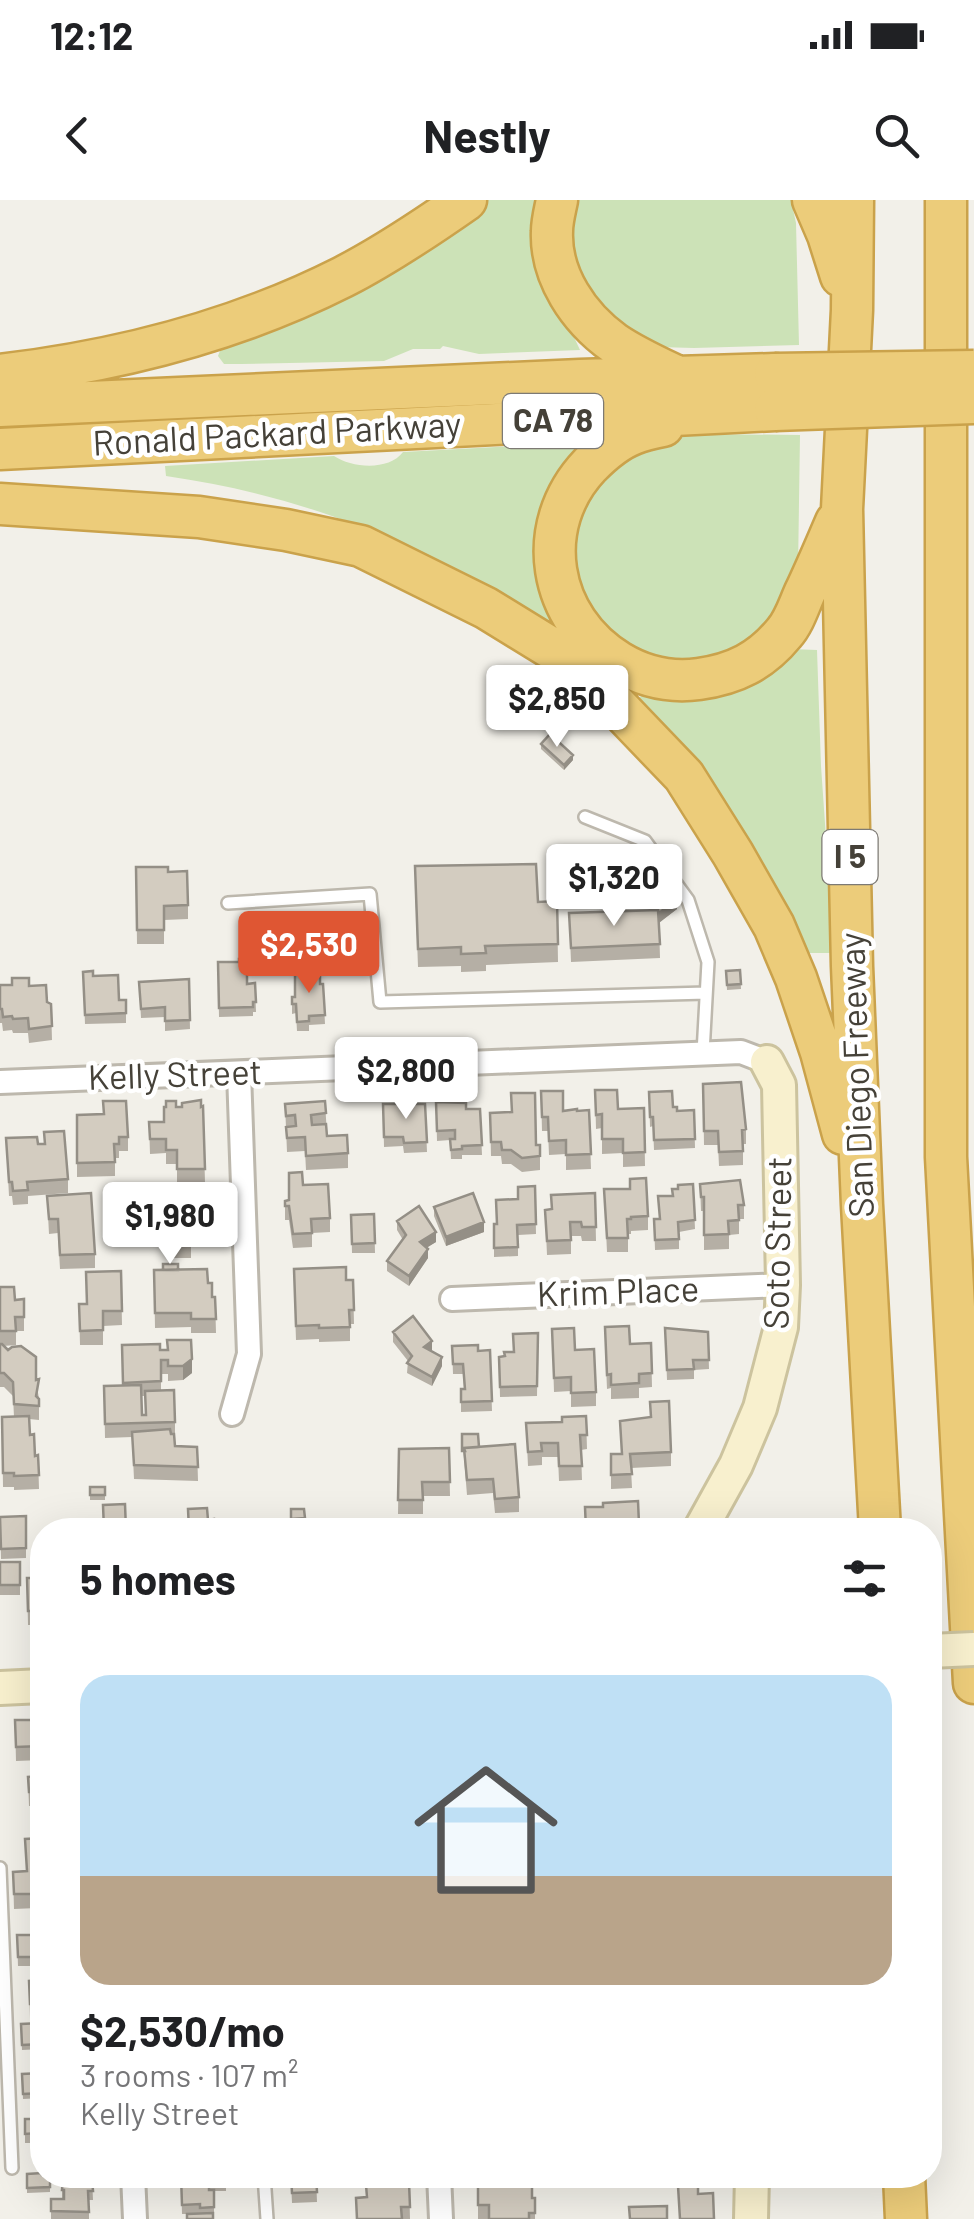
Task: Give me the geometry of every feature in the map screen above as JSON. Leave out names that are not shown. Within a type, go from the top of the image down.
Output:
[{"type":"highway","points":[[0,375],[131,354],[270,310],[344,276],[466,200]]},
{"type":"highway","points":[[557,200],[552,233],[558,268],[570,300],[615,344],[680,378]]},
{"type":"highway","points":[[813,200],[852,310]]},
{"type":"highway","name":"San Diego Freeway","points":[[853,200],[842,509],[852,966],[879,1518]]},
{"type":"highway","points":[[946,200],[946,1157],[974,1683]]},
{"type":"highway","points":[[947,267],[974,205]]},
{"type":"highway","points":[[902,372],[974,354]]},
{"type":"highway","points":[[902,372],[974,371]]},
{"type":"highway","name":"Ronald Packard Parkway","points":[[0,449],[705,414],[775,392],[902,372]]},
{"type":"highway","name":"Ronald Packard Parkway","points":[[0,406],[680,378],[775,392],[974,403]]},
{"type":"highway","points":[[705,414],[632,434],[604,451],[577,480],[563,506],[554,552],[564,602],[583,633],[610,657],[644,675],[687,681],[730,674],[752,662],[787,630],[842,509]]},
{"type":"highway","points":[[0,504],[200,517],[361,546],[486,608],[556,650],[614,702],[684,776],[774,926],[822,1052],[862,1205]]},
{"type":"highway","points":[[946,1157],[974,1261]]},
{"type":"highway","points":[[905,2188],[906,2219]]},
{"type":"street","name":"Kelly Street","points":[[0,1082],[741,1052],[767,1062]]},
{"type":"street","name":"Soto Street","points":[[707,1518],[736,1465],[760,1408],[781,1327],[779,1085],[767,1062]]},
{"type":"street","points":[[232,1414],[250,1354],[238,1073]]},
{"type":"street","name":"Krim Place","points":[[452,1298],[783,1285]]},
{"type":"street","points":[[942,1651],[974,1650]]},
{"type":"street","points":[[0,1688],[30,1687]]},
{"type":"street","points":[[135,2188],[136,2219]]},
{"type":"street","points":[[440,2188],[441,2219]]},
{"type":"street","points":[[752,2188],[752,2219]]},
{"type":"lane","points":[[585,817],[645,841],[688,900],[708,962],[703,1053]]},
{"type":"lane","points":[[228,903],[370,894],[380,1002],[706,993]]},
{"type":"lane","points":[[0,1868],[12,2168]]},
{"type":"lane","points":[[265,2188],[267,2219]]},
{"type":"green space","points":[[482,200],[544,200],[567,322],[580,350],[479,354],[443,346],[413,349],[384,361],[241,364],[224,364],[218,356],[223,343]]},
{"type":"green space","points":[[570,200],[791,200],[796,223],[799,345],[658,347],[609,324],[569,267]]},
{"type":"green space","points":[[700,434],[800,435],[798,570],[776,623],[714,662],[648,662],[590,622],[567,548],[603,468],[669,439]]},
{"type":"green space","points":[[582,445],[560,619],[547,627],[456,572],[365,529],[270,497],[166,476],[165,466],[334,456],[370,466],[389,462],[403,452]]},
{"type":"green space","points":[[791,649],[817,650],[834,953],[804,953],[636,703],[645,690]]},
{"type":"building","points":[[550,734],[573,755],[564,765],[541,744]]},
{"type":"building","points":[[643,855],[677,899],[659,913],[625,869]]},
{"type":"building","points":[[536,864],[538,902],[557,901],[558,944],[485,946],[486,953],[461,954],[461,947],[418,949],[415,866]]},
{"type":"building","points":[[136,867],[187,871],[188,905],[164,906],[164,930],[137,930]]},
{"type":"building","points":[[658,910],[660,944],[571,948],[569,913]]},
{"type":"building","points":[[247,959],[247,984],[255,983],[256,1002],[253,1007],[219,1008],[218,962]]},
{"type":"building","points":[[740,970],[741,984],[727,985],[726,971]]},
{"type":"building","points":[[93,971],[93,976],[118,975],[119,1000],[126,1000],[126,1013],[85,1015],[83,972]]},
{"type":"building","points":[[320,973],[325,1015],[297,1022],[296,1004],[292,1004],[295,974]]},
{"type":"building","points":[[12,978],[29,978],[29,986],[46,985],[52,1026],[29,1029],[28,1018],[3,1017],[0,985],[12,985]]},
{"type":"building","points":[[189,979],[190,1020],[165,1021],[165,1007],[141,1009],[139,982]]},
{"type":"building","points":[[741,1082],[746,1129],[742,1130],[743,1151],[719,1152],[718,1131],[704,1131],[703,1084]]},
{"type":"building","points":[[595,1090],[617,1090],[618,1109],[644,1108],[645,1152],[623,1153],[623,1139],[602,1139],[602,1114],[596,1115]]},
{"type":"building","points":[[541,1091],[563,1091],[563,1111],[589,1110],[591,1154],[566,1155],[566,1140],[549,1141],[548,1117],[542,1117]]},
{"type":"building","points":[[672,1091],[677,1111],[694,1110],[695,1139],[654,1140],[649,1092]]},
{"type":"building","points":[[511,1093],[535,1093],[536,1145],[540,1145],[540,1156],[522,1158],[511,1150],[502,1150],[501,1142],[491,1142],[490,1113],[512,1112]]},
{"type":"building","points":[[201,1100],[205,1169],[177,1169],[177,1150],[166,1150],[166,1139],[150,1139],[149,1122],[164,1122],[166,1101],[176,1101],[176,1107],[182,1107],[182,1103]]},
{"type":"building","points":[[103,1101],[126,1101],[128,1137],[119,1137],[119,1144],[114,1144],[115,1162],[77,1163],[77,1115],[104,1114]]},
{"type":"building","points":[[325,1101],[326,1113],[311,1115],[312,1125],[326,1124],[327,1136],[347,1135],[348,1153],[306,1156],[305,1137],[287,1138],[286,1127],[296,1126],[295,1115],[286,1116],[285,1104]]},
{"type":"building","points":[[436,1102],[466,1103],[466,1109],[480,1109],[482,1145],[451,1150],[450,1139],[455,1139],[455,1130],[437,1131]]},
{"type":"building","points":[[383,1104],[425,1104],[427,1142],[404,1143],[403,1137],[384,1137]]},
{"type":"building","points":[[64,1131],[68,1179],[27,1182],[28,1190],[13,1191],[6,1138],[37,1137],[38,1144],[45,1144],[44,1132]]},
{"type":"building","points":[[302,1172],[303,1185],[328,1184],[330,1218],[311,1219],[312,1233],[293,1234],[289,1206],[285,1206],[289,1200],[289,1173]]},
{"type":"building","points":[[646,1178],[648,1216],[627,1219],[628,1238],[607,1238],[604,1189],[630,1189],[630,1179]]},
{"type":"building","points":[[740,1180],[744,1205],[738,1205],[739,1220],[728,1221],[729,1234],[704,1235],[700,1184]]},
{"type":"building","points":[[693,1184],[695,1220],[678,1222],[679,1239],[655,1240],[654,1219],[660,1219],[658,1196],[673,1196],[672,1189],[678,1189],[678,1185]]},
{"type":"building","points":[[535,1186],[536,1224],[517,1225],[518,1247],[494,1248],[496,1200],[518,1199],[518,1187]]},
{"type":"building","points":[[204,1188],[209,1214],[205,1214],[206,1230],[190,1231],[191,1243],[169,1244],[165,1189]]},
{"type":"building","points":[[91,1193],[95,1254],[60,1255],[58,1219],[49,1219],[47,1196]]},
{"type":"building","points":[[473,1193],[484,1222],[446,1237],[434,1207]]},
{"type":"building","points":[[595,1193],[596,1227],[570,1222],[571,1240],[547,1241],[545,1210],[552,1209],[551,1195]]},
{"type":"building","points":[[419,1206],[436,1232],[420,1242],[428,1249],[409,1276],[387,1261],[406,1235],[397,1221]]},
{"type":"building","points":[[374,1214],[375,1243],[352,1244],[351,1215]]},
{"type":"building","points":[[163,1264],[178,1264],[178,1270],[163,1270]]},
{"type":"building","points":[[346,1267],[346,1280],[353,1280],[350,1327],[296,1326],[294,1269]]},
{"type":"building","points":[[207,1269],[216,1319],[191,1319],[191,1313],[155,1313],[154,1270]]},
{"type":"building","points":[[121,1271],[122,1311],[103,1311],[103,1330],[80,1331],[79,1304],[87,1304],[86,1272]]},
{"type":"building","points":[[0,1287],[14,1287],[15,1300],[24,1299],[24,1317],[15,1317],[16,1331],[0,1331]]},
{"type":"building","points":[[413,1316],[432,1341],[424,1347],[442,1357],[432,1377],[407,1363],[412,1356],[393,1332]]},
{"type":"building","points":[[629,1326],[630,1344],[651,1343],[652,1373],[639,1374],[639,1383],[611,1385],[605,1327]]},
{"type":"building","points":[[574,1328],[575,1350],[594,1349],[596,1392],[571,1393],[571,1377],[554,1378],[552,1329]]},
{"type":"building","points":[[665,1328],[708,1332],[709,1360],[693,1360],[694,1369],[667,1370]]},
{"type":"building","points":[[538,1333],[537,1386],[500,1387],[499,1357],[505,1356],[504,1352],[514,1352],[513,1334]]},
{"type":"building","points":[[167,1340],[191,1340],[192,1359],[183,1366],[168,1366],[168,1360],[161,1360],[161,1381],[123,1383],[122,1345],[160,1344],[160,1350],[168,1350]]},
{"type":"building","points":[[0,1344],[8,1350],[21,1346],[36,1357],[39,1406],[14,1404],[13,1382],[0,1373]]},
{"type":"building","points":[[478,1345],[478,1351],[490,1350],[492,1401],[461,1402],[461,1389],[465,1389],[463,1364],[453,1364],[452,1346]]},
{"type":"building","points":[[141,1385],[142,1415],[146,1415],[145,1391],[174,1390],[175,1422],[105,1424],[104,1386]]},
{"type":"building","points":[[669,1401],[671,1452],[630,1454],[632,1474],[611,1475],[611,1454],[622,1454],[620,1421],[651,1417],[650,1402]]},
{"type":"building","points":[[29,1416],[39,1475],[3,1473],[2,1417]]},
{"type":"building","points":[[586,1416],[587,1435],[580,1435],[582,1466],[559,1466],[558,1443],[541,1443],[542,1451],[528,1452],[526,1423],[562,1422],[562,1417]]},
{"type":"building","points":[[170,1429],[175,1446],[197,1447],[198,1467],[134,1465],[132,1432]]},
{"type":"building","points":[[462,1434],[478,1434],[479,1447],[462,1451]]},
{"type":"building","points":[[515,1444],[519,1497],[495,1499],[493,1479],[467,1480],[464,1448]]},
{"type":"building","points":[[449,1448],[450,1482],[422,1482],[423,1500],[398,1500],[399,1449]]},
{"type":"building","points":[[90,1487],[105,1487],[105,1495],[90,1495]]},
{"type":"building","points":[[638,1501],[639,1518],[585,1518],[585,1507],[603,1507],[603,1503]]},
{"type":"building","points":[[125,1504],[126,1518],[104,1518],[103,1505]]},
{"type":"building","points":[[207,1508],[208,1518],[188,1518],[188,1509]]},
{"type":"building","points":[[291,1509],[304,1509],[305,1518],[291,1518]]},
{"type":"building","points":[[26,1516],[26,1548],[1,1549],[0,1517]]},
{"type":"building","points":[[0,1562],[20,1562],[20,1585],[0,1585]]},
{"type":"building","points":[[27,1578],[30,1578],[30,1611]]},
{"type":"building","points":[[15,1720],[30,1720],[30,1746],[16,1747]]},
{"type":"building","points":[[25,1839],[30,1839],[30,1894],[14,1894],[13,1872],[27,1871]]},
{"type":"building","points":[[17,1935],[30,1935],[30,1957],[18,1957]]},
{"type":"building","points":[[21,2024],[30,2024],[30,2045],[22,2045]]},
{"type":"building","points":[[22,2074],[30,2074],[30,2094],[23,2094]]},
{"type":"building","points":[[25,2119],[30,2119],[30,2134],[25,2134]]},
{"type":"building","points":[[93,2188],[88,2191],[89,2212],[51,2211],[51,2199],[64,2199],[62,2190]]},
{"type":"building","points":[[181,2188],[214,2190],[214,2207],[182,2205]]},
{"type":"building","points":[[292,2188],[317,2188],[317,2192],[292,2193]]},
{"type":"building","points":[[366,2188],[409,2188],[410,2207],[401,2207],[402,2219],[357,2219],[356,2198],[367,2197]]},
{"type":"building","points":[[478,2188],[532,2188],[535,2213],[529,2213],[529,2219],[489,2219],[489,2205],[478,2205]]},
{"type":"building","points":[[678,2188],[698,2188],[698,2194],[713,2193],[714,2219],[680,2219]]},
{"type":"building","points":[[667,2206],[667,2219],[630,2219],[629,2207]]},
{"type":"building","points":[[213,2213],[213,2219],[187,2219],[187,2214]]}]
